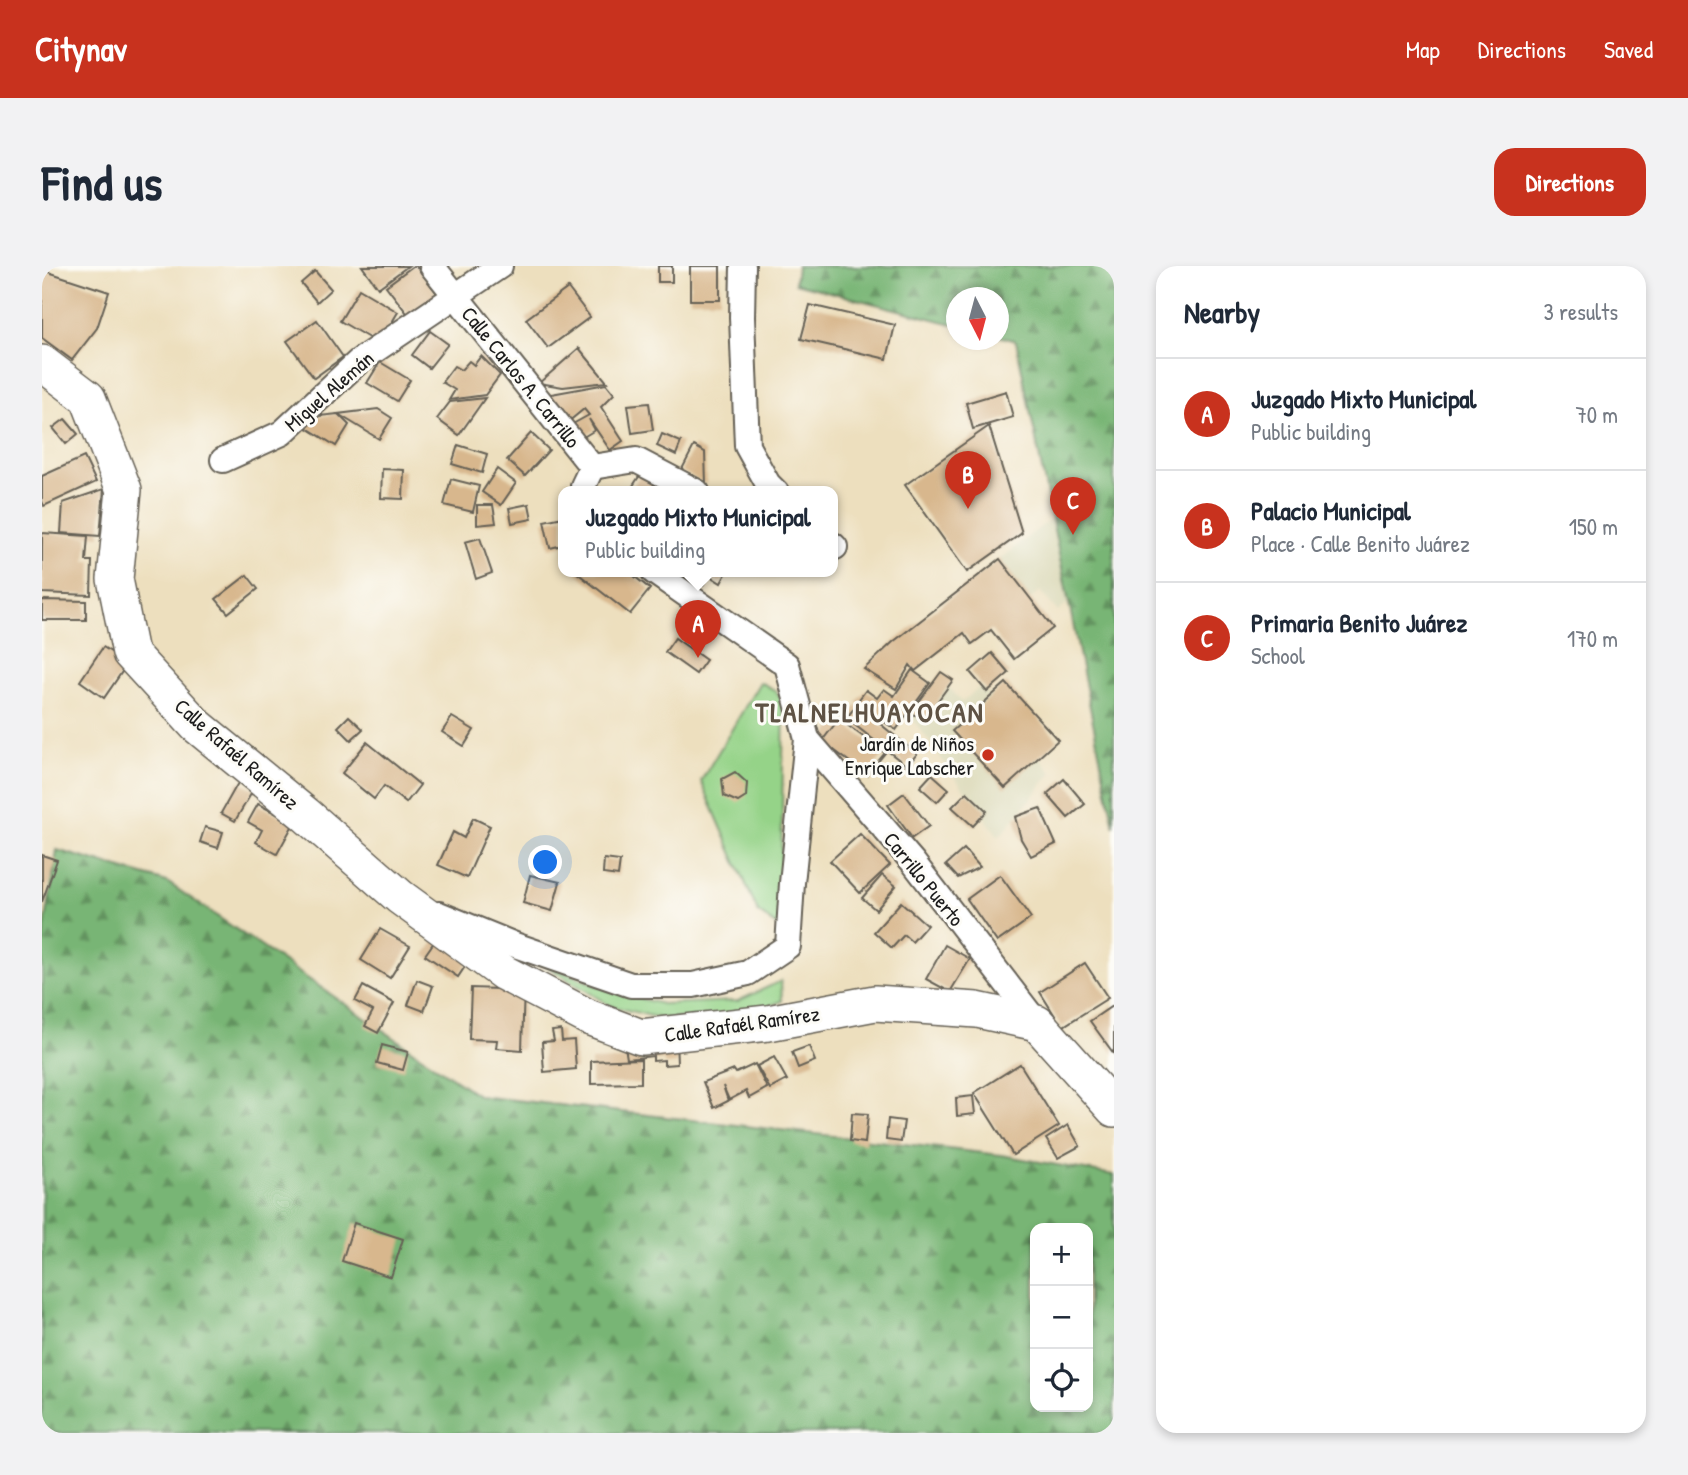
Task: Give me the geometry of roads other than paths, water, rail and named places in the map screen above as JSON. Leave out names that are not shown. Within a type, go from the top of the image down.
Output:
[{"type":"main road","name":"Calle Rafaél Ramírez","points":[[42,363],[88,398],[124,490],[115,579],[130,653],[196,725],[305,814],[400,897],[504,973],[588,1017],[641,1037],[768,1023],[876,1003],[977,1010],[1037,1023]]},
{"type":"main road","points":[[1037,1023],[1114,1109]]},
{"type":"street","name":"Calle Carlos A. Carrillo","points":[[432,266],[592,467],[583,486]]},
{"type":"street","name":"Miguel Alemán","points":[[223,460],[282,433],[359,361],[500,266]]},
{"type":"street","points":[[743,266],[741,317],[747,446],[770,486]]},
{"type":"street","points":[[592,467],[636,460],[686,486]]},
{"type":"street","points":[[661,577],[787,665],[807,739]]},
{"type":"street","name":"Calle Rafaél Ramírez","points":[[400,897],[515,945],[631,985],[693,985],[748,973],[788,946],[807,739]]},
{"type":"street","name":"Carrillo Puerto","points":[[807,739],[913,862],[1037,1023]]},
{"type":"place","name":"Palacio Municipal","points":[[968,509]]},
{"type":"place","name":"Primaria Benito Juárez","points":[[1073,535]]},
{"type":"place","name":"Juzgado Mixto Municipal","points":[[698,658]]},
{"type":"place","name":"Jardín de Niños Enrique Labscher","points":[[988,755]]},
{"type":"district","name":"TLALNELHUAYOCAN","points":[[870,712]]}]
